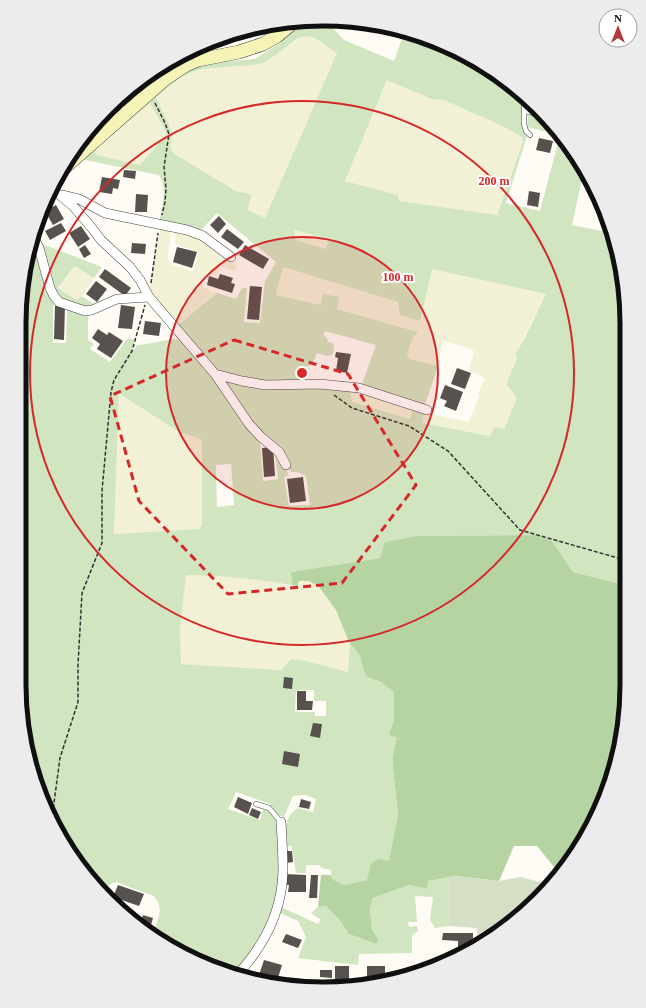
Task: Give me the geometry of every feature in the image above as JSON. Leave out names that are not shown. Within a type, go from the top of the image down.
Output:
[{"type":"main road","points":[[77,157],[165,78],[186,65],[198,60],[239,52],[263,44],[286,29]]},
{"type":"street","points":[[57,192],[79,199],[105,213],[187,230],[202,236],[231,257]]},
{"type":"street","points":[[57,193],[73,206],[101,240],[130,266],[140,280],[149,297],[215,374],[249,424],[261,437],[279,452],[286,465]]},
{"type":"street","points":[[37,244],[50,288],[54,296],[60,302],[85,311],[92,310],[117,299],[149,297]]},
{"type":"street","points":[[215,374],[265,385],[320,384],[359,388],[427,410]]},
{"type":"street","points":[[241,970],[254,955],[263,941],[276,912],[283,873],[281,822]]},
{"type":"lane","points":[[121,105],[127,113]]},
{"type":"lane","points":[[525,105],[524,124],[526,131],[530,135]]},
{"type":"lane","points":[[525,111],[533,113]]},
{"type":"lane","points":[[256,804],[269,808],[281,822]]},
{"type":"path","points":[[53,808],[60,758],[78,702],[78,665],[82,593],[102,543],[102,491],[111,392],[114,380],[132,351],[149,297],[160,224],[165,202],[166,189],[164,167],[169,134],[156,106],[152,91]]},
{"type":"path","points":[[320,384],[352,408],[409,426],[448,452],[520,530],[620,559]]},
{"type":"highlighted area","points":[[234,340],[348,374],[416,485],[342,583],[228,594],[139,501],[110,396]]},
{"type":"green space","points":[[323,26],[331,26],[344,40],[394,61],[403,37],[437,49],[472,66],[504,87],[521,102],[521,122],[524,133],[527,137],[506,203],[540,211],[559,142],[582,179],[572,225],[602,231],[604,227],[610,246],[617,284],[620,323],[620,584],[573,572],[552,541],[537,535],[415,536],[385,542],[381,558],[291,572],[292,585],[239,578],[186,575],[180,630],[181,664],[282,670],[291,659],[306,661],[348,672],[350,643],[360,656],[364,672],[367,677],[381,682],[394,692],[394,720],[390,729],[397,737],[393,756],[393,769],[398,814],[389,861],[368,880],[344,885],[332,879],[331,870],[322,868],[319,865],[306,865],[306,873],[296,873],[292,846],[283,846],[286,825],[290,815],[298,808],[313,812],[316,799],[305,795],[293,796],[284,817],[275,812],[270,804],[236,792],[228,809],[260,820],[263,809],[268,811],[278,822],[280,873],[275,901],[265,933],[236,969],[192,951],[155,930],[160,910],[158,902],[154,896],[116,882],[105,887],[87,866],[66,834],[49,799],[36,762],[29,724],[26,685],[26,323],[29,284],[36,248],[55,302],[53,306],[53,343],[66,343],[67,307],[87,314],[88,340],[94,344],[90,349],[110,362],[127,339],[134,339],[132,349],[134,350],[137,345],[172,339],[183,339],[260,440],[263,481],[278,479],[275,450],[284,464],[289,476],[284,477],[289,506],[310,505],[306,476],[297,472],[291,472],[285,460],[263,436],[225,384],[228,380],[350,390],[352,402],[410,419],[413,408],[425,411],[422,423],[490,436],[495,427],[504,429],[517,398],[506,384],[518,357],[515,354],[546,294],[432,269],[420,321],[400,315],[398,302],[283,267],[276,295],[321,305],[323,294],[339,297],[337,309],[418,332],[412,339],[407,355],[410,359],[438,366],[425,405],[361,387],[376,345],[325,331],[323,335],[327,338],[328,342],[333,343],[334,350],[332,355],[327,356],[317,353],[312,365],[303,368],[296,383],[265,382],[219,371],[210,365],[177,326],[217,293],[236,299],[242,288],[247,288],[244,322],[260,323],[265,281],[276,262],[217,213],[200,231],[159,222],[164,192],[159,175],[80,159],[188,69],[216,62],[255,59],[281,42],[297,28]],"holes":[[[309,36],[318,40],[337,53],[265,218],[248,210],[251,195],[236,191],[173,153],[170,145],[173,134],[156,97],[183,76],[200,69],[263,63],[298,38]],[[387,80],[433,100],[440,99],[448,102],[500,125],[522,137],[523,142],[497,215],[399,201],[398,195],[345,181]],[[150,103],[166,132],[165,136],[140,165],[97,155],[95,152],[96,149]],[[294,230],[329,239],[326,249],[296,240]],[[119,393],[177,431],[202,440],[202,525],[199,529],[114,534]],[[231,464],[234,505],[217,507],[216,465]],[[296,690],[314,690],[314,701],[326,701],[326,716],[315,716],[315,712],[295,712]]]},
{"type":"green space","points":[[309,36],[337,53],[265,218],[248,210],[247,206],[251,198],[246,193],[236,191],[173,153],[156,97],[183,76],[200,69],[263,63],[299,38]]},
{"type":"green space","points":[[387,80],[432,100],[440,99],[448,102],[500,125],[522,137],[523,142],[497,215],[399,201],[398,195],[345,181]]},
{"type":"green space","points":[[150,103],[166,132],[165,136],[140,165],[97,155],[95,152],[96,149]]},
{"type":"green space","points":[[530,114],[535,115],[551,133],[527,127],[528,116]]},
{"type":"green space","points":[[160,227],[170,229],[171,236],[167,258],[172,265],[193,271],[199,252],[175,244],[176,230],[201,237],[226,255],[237,267],[234,271],[220,266],[217,275],[207,273],[202,287],[217,293],[177,326],[149,291]]},
{"type":"green space","points":[[294,230],[329,239],[326,249],[296,240]]},
{"type":"green space","points":[[42,244],[102,267],[94,278],[75,266],[58,288],[76,300],[82,296],[95,305],[92,308],[67,303],[60,299],[55,293],[45,271],[40,247]]},
{"type":"green space","points":[[76,266],[94,278],[82,296],[76,300],[58,289]]},
{"type":"green space","points":[[283,267],[398,302],[399,311],[420,320],[431,268],[546,294],[515,354],[519,357],[506,384],[517,398],[504,429],[490,436],[422,423],[425,411],[429,414],[469,422],[480,395],[478,394],[485,379],[477,374],[469,372],[474,351],[463,346],[443,341],[438,366],[410,359],[407,355],[412,339],[418,332],[337,309],[338,297],[321,305],[276,295]]},
{"type":"green space","points":[[350,390],[413,408],[410,419],[352,402]]},
{"type":"green space","points":[[119,392],[177,431],[202,440],[203,525],[199,529],[114,534]]},
{"type":"green space","points":[[537,535],[552,541],[573,572],[620,584],[619,704],[610,762],[597,799],[580,834],[556,869],[537,846],[514,846],[499,881],[455,876],[428,881],[427,889],[409,885],[373,898],[370,909],[372,929],[379,941],[376,944],[349,934],[341,922],[326,906],[318,907],[321,875],[331,875],[332,879],[344,885],[367,880],[371,864],[378,859],[389,861],[398,814],[393,769],[393,756],[397,737],[391,736],[389,733],[394,720],[394,692],[381,682],[367,677],[364,672],[360,656],[349,642],[336,610],[319,587],[309,581],[299,581],[297,586],[292,585],[291,572],[380,558],[385,542],[415,536]]},
{"type":"green space","points":[[186,575],[224,575],[296,586],[299,581],[309,581],[319,587],[336,610],[350,643],[348,672],[306,661],[291,659],[283,670],[181,664],[180,629]]},
{"type":"green space","points":[[455,876],[499,881],[521,877],[544,884],[504,921],[478,938],[477,928],[449,926],[450,877]]},
{"type":"green space","points":[[450,877],[449,926],[435,928],[430,920],[433,897],[415,896],[417,922],[408,922],[409,927],[417,926],[418,931],[412,935],[412,953],[359,954],[358,965],[298,958],[306,937],[298,921],[280,913],[281,907],[318,924],[321,920],[311,913],[318,907],[326,906],[341,922],[349,934],[376,944],[379,941],[372,929],[370,909],[373,898],[409,885],[427,889],[428,881]]},
{"type":"building","points":[[539,138],[553,141],[550,153],[536,150]]},
{"type":"building","points":[[124,170],[136,171],[135,179],[123,177]]},
{"type":"building","points":[[102,177],[120,180],[118,189],[113,188],[112,194],[99,192]]},
{"type":"building","points":[[529,191],[540,193],[538,207],[527,205]]},
{"type":"building","points":[[136,194],[148,195],[147,212],[135,212]]},
{"type":"building","points":[[56,205],[64,219],[53,225],[47,214],[49,209]]},
{"type":"building","points":[[219,216],[226,224],[218,233],[210,225]]},
{"type":"building","points":[[61,223],[66,231],[50,240],[45,231]]},
{"type":"building","points":[[81,226],[90,239],[78,247],[69,233]]},
{"type":"building","points":[[227,229],[244,242],[238,249],[221,237]]},
{"type":"building","points":[[132,243],[146,244],[145,254],[131,253]]},
{"type":"building","points":[[85,245],[91,254],[84,258],[79,249]]},
{"type":"building","points":[[245,245],[269,259],[263,269],[239,255]]},
{"type":"building","points":[[177,247],[197,252],[192,268],[173,262]]},
{"type":"building","points":[[105,269],[131,288],[125,296],[99,277]]},
{"type":"building","points":[[220,274],[233,278],[231,283],[235,284],[232,293],[207,285],[209,276],[218,279]]},
{"type":"building","points":[[96,281],[107,289],[97,302],[86,294]]},
{"type":"building","points":[[250,286],[262,287],[259,320],[247,319]]},
{"type":"building","points":[[121,305],[135,307],[132,329],[118,328]]},
{"type":"building","points":[[55,306],[65,306],[64,340],[54,339]]},
{"type":"building","points":[[145,321],[161,323],[159,336],[143,334]]},
{"type":"building","points":[[98,329],[107,335],[109,332],[123,341],[111,358],[97,349],[100,344],[92,338]]},
{"type":"building","points":[[336,352],[351,354],[347,373],[336,371],[338,358],[335,357]]},
{"type":"building","points":[[457,368],[471,373],[465,389],[451,384]]},
{"type":"building","points":[[445,385],[463,392],[456,411],[444,406],[447,401],[440,398]]},
{"type":"building","points":[[273,447],[275,476],[264,477],[262,448]]},
{"type":"building","points":[[303,477],[306,501],[290,503],[287,479]]},
{"type":"building","points":[[284,677],[293,678],[292,689],[283,688]]},
{"type":"building","points":[[297,691],[306,691],[306,701],[313,701],[312,710],[297,710]]},
{"type":"building","points":[[313,723],[322,724],[320,738],[310,736]]},
{"type":"building","points":[[284,751],[300,754],[298,767],[282,764]]},
{"type":"building","points":[[238,797],[252,803],[248,814],[234,807]]},
{"type":"building","points":[[301,799],[311,802],[309,809],[299,807]]},
{"type":"building","points":[[252,808],[261,812],[258,819],[249,815]]},
{"type":"building","points":[[285,851],[292,851],[293,862],[286,863]]},
{"type":"building","points":[[285,874],[306,875],[306,892],[288,892],[289,885],[285,885]]},
{"type":"building","points":[[311,875],[318,875],[317,898],[309,898]]},
{"type":"building","points":[[118,885],[144,894],[139,906],[116,898],[114,896]]},
{"type":"building","points":[[143,915],[153,918],[150,927],[141,920]]},
{"type":"building","points":[[443,933],[473,933],[473,941],[458,949],[458,941],[442,940]]},
{"type":"building","points":[[286,934],[302,940],[298,948],[282,942]]},
{"type":"building","points":[[264,960],[282,965],[278,978],[259,975]]},
{"type":"building","points":[[335,966],[349,966],[349,980],[335,981]]},
{"type":"building","points":[[367,966],[385,966],[385,975],[367,978]]},
{"type":"building","points":[[320,970],[332,970],[332,978],[320,977]]}]
